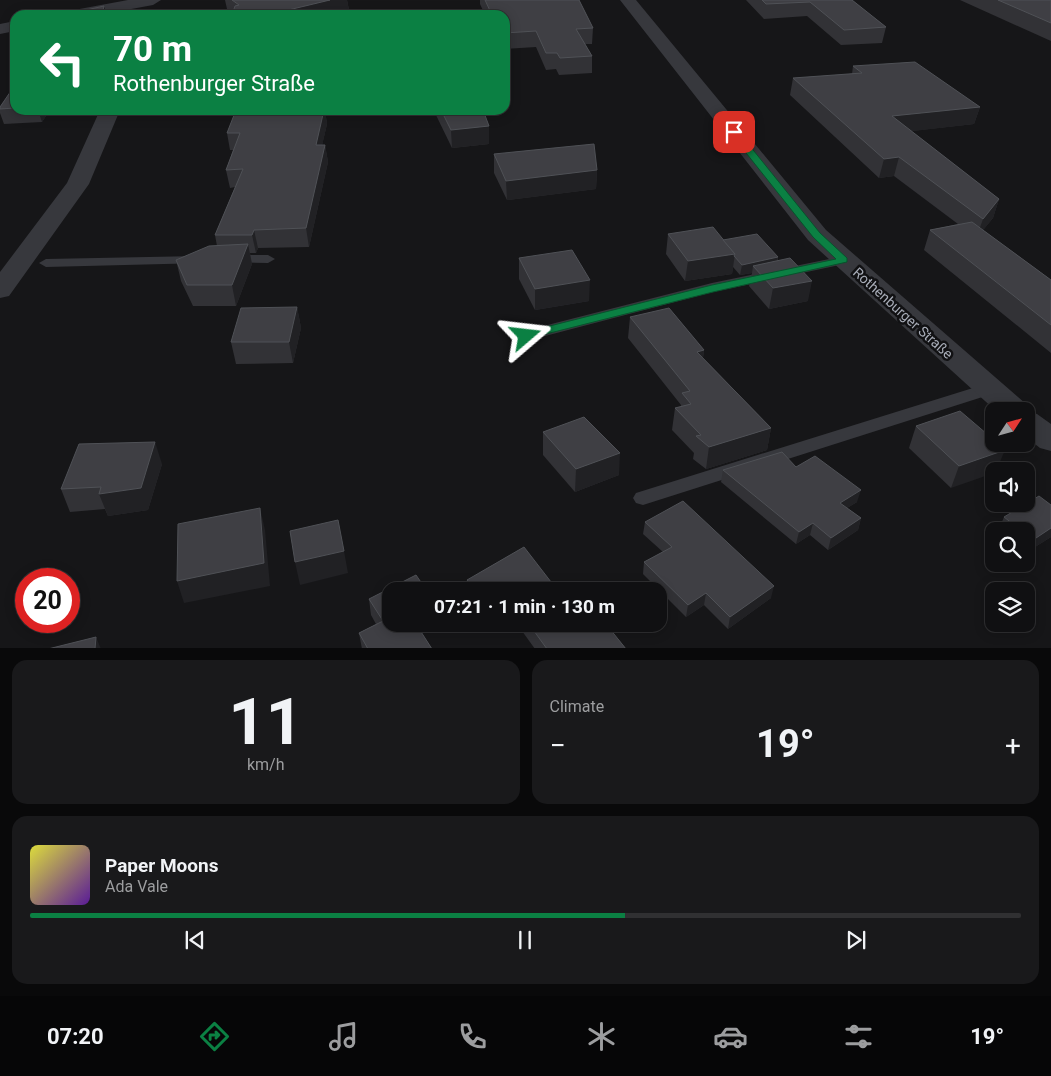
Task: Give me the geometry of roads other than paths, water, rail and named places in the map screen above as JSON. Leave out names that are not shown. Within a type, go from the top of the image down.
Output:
[{"type":"street","points":[[100,10],[153,0]]},
{"type":"street","name":"Rothenburger Straße","points":[[628,0],[817,235],[1004,402]]},
{"type":"street","points":[[0,290],[78,184],[108,115]]},
{"type":"street","points":[[1035,427],[1051,440]]},
{"type":"lane","points":[[46,263],[268,259]]},
{"type":"lane","points":[[526,336],[712,288],[844,260]]},
{"type":"lane","points":[[643,498],[989,389]]}]
